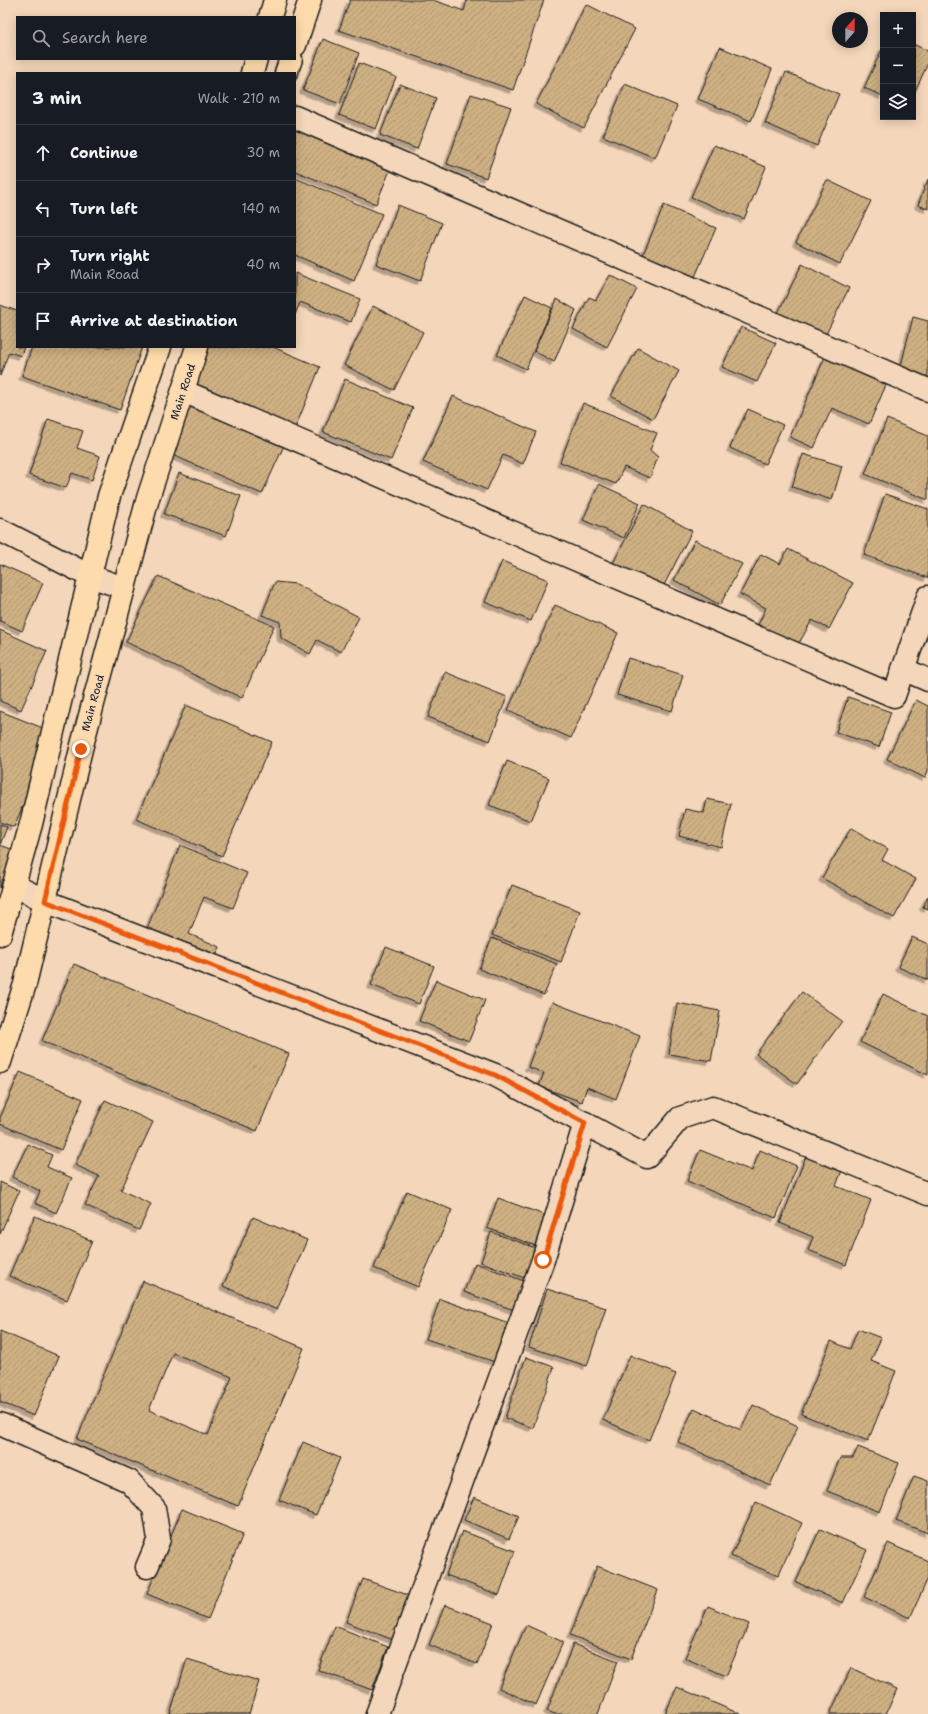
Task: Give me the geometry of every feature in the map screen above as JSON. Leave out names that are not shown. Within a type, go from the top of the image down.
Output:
[{"type":"main road","points":[[270,16],[275,0]]},
{"type":"main road","points":[[296,43],[310,0]]},
{"type":"main road","points":[[252,72],[256,60]]},
{"type":"main road","points":[[286,72],[291,60]]},
{"type":"main road","points":[[0,934],[31,824],[109,496],[160,348]]},
{"type":"main road","name":"Main Road","points":[[0,1062],[25,984],[81,749],[148,498],[197,348]]},
{"type":"street","points":[[296,117],[928,390]]},
{"type":"street","points":[[183,391],[894,696],[928,597]]},
{"type":"street","points":[[0,530],[90,576],[124,588]]},
{"type":"street","points":[[903,670],[928,680]]},
{"type":"street","points":[[14,884],[45,901],[495,1075],[646,1157],[680,1118],[713,1107],[928,1194]]},
{"type":"street","points":[[377,1714],[543,1260],[585,1123]]},
{"type":"street","points":[[0,1424],[129,1481],[154,1508],[159,1539],[148,1567]]},
{"type":"building","points":[[350,0],[433,0],[464,11],[467,0],[544,0],[513,90],[339,30]]},
{"type":"building","points":[[586,4],[635,29],[584,128],[536,104]]},
{"type":"building","points":[[323,39],[359,53],[340,104],[303,90]]},
{"type":"building","points":[[916,45],[928,51],[928,63],[916,89]]},
{"type":"building","points":[[720,47],[772,69],[751,121],[698,99]]},
{"type":"building","points":[[880,53],[880,95],[864,88]]},
{"type":"building","points":[[359,63],[396,77],[376,129],[339,115]]},
{"type":"building","points":[[786,72],[839,94],[817,146],[765,123]]},
{"type":"building","points":[[400,84],[436,98],[417,149],[380,135]]},
{"type":"building","points":[[625,84],[677,106],[655,158],[603,136]]},
{"type":"building","points":[[471,94],[511,107],[486,178],[447,164]]},
{"type":"building","points":[[296,123],[393,163],[376,204],[296,171]]},
{"type":"building","points":[[714,145],[766,167],[744,219],[691,197]]},
{"type":"building","points":[[296,178],[382,214],[354,281],[296,255]]},
{"type":"building","points":[[928,179],[928,209],[918,205]]},
{"type":"building","points":[[827,180],[871,201],[840,264],[796,242]]},
{"type":"building","points":[[398,205],[442,223],[420,281],[376,264]]},
{"type":"building","points":[[664,205],[716,228],[694,279],[642,257]]},
{"type":"building","points":[[802,264],[849,288],[822,342],[775,319]]},
{"type":"building","points":[[296,273],[360,299],[351,322],[300,302],[296,312]]},
{"type":"building","points":[[610,275],[637,289],[607,347],[573,329],[589,297],[596,300]]},
{"type":"building","points":[[525,295],[552,308],[526,369],[497,355]]},
{"type":"building","points":[[557,299],[576,310],[554,362],[534,351]]},
{"type":"building","points":[[0,305],[16,311],[16,348],[24,348],[21,356],[9,352],[0,376]]},
{"type":"building","points":[[373,306],[423,332],[394,390],[344,365]]},
{"type":"building","points":[[913,317],[928,321],[928,378],[900,370]]},
{"type":"building","points":[[741,327],[776,343],[757,382],[722,367]]},
{"type":"building","points":[[32,348],[142,348],[120,410],[22,376]]},
{"type":"building","points":[[204,348],[275,348],[320,367],[294,431],[187,387]]},
{"type":"building","points":[[638,348],[679,371],[653,419],[611,396]]},
{"type":"building","points":[[825,357],[886,385],[869,424],[832,408],[814,448],[790,437]]},
{"type":"building","points":[[345,379],[413,408],[391,460],[323,432]]},
{"type":"building","points":[[453,396],[536,432],[523,464],[503,455],[487,490],[423,462]]},
{"type":"building","points":[[192,398],[287,439],[262,494],[168,453]]},
{"type":"building","points":[[583,403],[657,433],[650,450],[658,457],[650,478],[624,467],[616,484],[560,462]]},
{"type":"building","points":[[748,409],[783,425],[765,464],[730,448]]},
{"type":"building","points":[[48,419],[83,431],[77,448],[100,456],[92,480],[72,473],[66,488],[29,475]]},
{"type":"building","points":[[887,419],[928,436],[928,500],[865,474]]},
{"type":"building","points":[[803,454],[842,466],[832,500],[792,487]]},
{"type":"building","points":[[179,473],[241,496],[226,536],[164,514]]},
{"type":"building","points":[[599,484],[640,503],[624,538],[583,520]]},
{"type":"building","points":[[885,494],[928,509],[928,578],[864,555]]},
{"type":"building","points":[[644,504],[692,531],[661,591],[611,567]]},
{"type":"building","points":[[695,540],[742,564],[720,605],[674,580]]},
{"type":"building","points":[[788,549],[853,583],[829,629],[812,620],[798,645],[758,625],[766,608],[740,594],[761,554],[780,564]]},
{"type":"building","points":[[502,561],[548,580],[531,621],[485,602]]},
{"type":"building","points":[[0,564],[43,583],[22,631],[0,621]]},
{"type":"building","points":[[158,576],[274,626],[242,698],[126,642]]},
{"type":"building","points":[[275,582],[296,584],[359,617],[341,652],[317,640],[310,654],[281,638],[280,622],[262,615]]},
{"type":"building","points":[[555,605],[618,633],[571,738],[508,710]]},
{"type":"building","points":[[0,630],[47,651],[21,710],[0,701]]},
{"type":"building","points":[[628,658],[683,675],[672,711],[617,695]]},
{"type":"building","points":[[445,672],[507,697],[490,741],[428,717]]},
{"type":"building","points":[[848,697],[891,712],[879,747],[836,732]]},
{"type":"building","points":[[916,700],[928,706],[928,771],[925,778],[887,759]]},
{"type":"building","points":[[186,705],[272,742],[222,856],[136,819]]},
{"type":"building","points":[[0,711],[53,732],[14,827],[0,822]]},
{"type":"building","points":[[507,761],[549,778],[531,821],[489,805]]},
{"type":"building","points":[[707,799],[731,804],[721,847],[679,836],[685,809],[704,813]]},
{"type":"building","points":[[0,824],[7,827],[0,845]]},
{"type":"building","points":[[851,828],[888,849],[882,860],[916,879],[894,918],[822,878]]},
{"type":"building","points":[[0,845],[14,850],[0,888]]},
{"type":"building","points":[[180,845],[247,873],[233,908],[204,897],[189,934],[220,947],[214,961],[145,934]]},
{"type":"building","points":[[512,885],[580,911],[561,962],[492,935]]},
{"type":"building","points":[[928,896],[928,909],[923,907]]},
{"type":"building","points":[[912,937],[928,944],[928,980],[898,967]]},
{"type":"building","points":[[492,938],[557,964],[544,995],[479,969]]},
{"type":"building","points":[[386,947],[434,966],[419,1004],[371,985]]},
{"type":"building","points":[[74,964],[289,1054],[257,1131],[42,1041]]},
{"type":"building","points":[[436,980],[485,1000],[469,1041],[419,1021]]},
{"type":"building","points":[[802,992],[842,1021],[797,1084],[756,1054]]},
{"type":"building","points":[[883,994],[928,1016],[928,1075],[860,1042]]},
{"type":"building","points":[[552,1002],[640,1036],[616,1099],[587,1087],[582,1102],[539,1086],[544,1073],[528,1067]]},
{"type":"building","points":[[677,1003],[720,1011],[711,1061],[669,1054]]},
{"type":"building","points":[[20,1072],[83,1099],[61,1150],[0,1124],[0,1118]]},
{"type":"building","points":[[105,1100],[153,1122],[121,1190],[151,1204],[139,1230],[85,1205],[99,1176],[75,1165]]},
{"type":"building","points":[[28,1144],[52,1155],[47,1167],[72,1178],[56,1213],[35,1203],[40,1191],[12,1177]]},
{"type":"building","points":[[700,1150],[752,1171],[760,1150],[797,1166],[776,1218],[687,1181]]},
{"type":"building","points":[[806,1156],[842,1170],[836,1186],[871,1200],[846,1265],[808,1250],[813,1237],[780,1223]]},
{"type":"building","points":[[0,1182],[19,1191],[0,1234]]},
{"type":"building","points":[[407,1191],[452,1210],[418,1287],[374,1268]]},
{"type":"building","points":[[498,1198],[547,1216],[536,1246],[487,1228]]},
{"type":"building","points":[[35,1216],[92,1241],[67,1300],[9,1276]]},
{"type":"building","points":[[253,1217],[307,1240],[277,1310],[223,1286]]},
{"type":"building","points":[[491,1232],[541,1250],[530,1280],[481,1262]]},
{"type":"building","points":[[475,1263],[524,1281],[514,1310],[464,1292]]},
{"type":"building","points":[[143,1281],[304,1348],[238,1506],[77,1439]],"holes":[[[173,1353],[232,1377],[208,1435],[149,1410]]]},
{"type":"building","points":[[547,1289],[606,1308],[587,1366],[529,1347]]},
{"type":"building","points":[[440,1299],[509,1323],[495,1362],[426,1339]]},
{"type":"building","points":[[858,1329],[881,1338],[871,1361],[896,1371],[868,1441],[801,1414],[831,1341],[850,1349]]},
{"type":"building","points":[[0,1331],[59,1356],[34,1416],[0,1402]]},
{"type":"building","points":[[630,1355],[676,1374],[649,1440],[603,1420]]},
{"type":"building","points":[[526,1357],[554,1367],[533,1428],[505,1418]]},
{"type":"building","points":[[753,1405],[798,1426],[770,1485],[678,1442],[694,1408],[741,1430]]},
{"type":"building","points":[[303,1442],[340,1458],[316,1515],[279,1500]]},
{"type":"building","points":[[858,1447],[899,1463],[880,1512],[827,1491],[840,1458],[853,1458]]},
{"type":"building","points":[[914,1476],[928,1481],[928,1533],[896,1521]]},
{"type":"building","points":[[474,1497],[519,1516],[509,1539],[464,1520]]},
{"type":"building","points":[[756,1502],[802,1523],[778,1576],[731,1556]]},
{"type":"building","points":[[182,1509],[243,1534],[208,1619],[147,1594]]},
{"type":"building","points":[[820,1529],[867,1550],[843,1603],[796,1582]]},
{"type":"building","points":[[462,1531],[515,1551],[499,1595],[446,1575]]},
{"type":"building","points":[[888,1543],[928,1561],[928,1578],[910,1618],[864,1597]]},
{"type":"building","points":[[597,1566],[658,1590],[631,1659],[570,1635]]},
{"type":"building","points":[[363,1579],[416,1598],[399,1642],[346,1622]]},
{"type":"building","points":[[445,1605],[493,1623],[477,1664],[429,1645]]},
{"type":"building","points":[[708,1606],[749,1624],[726,1676],[685,1658]]},
{"type":"building","points":[[526,1625],[563,1642],[536,1705],[499,1688]]},
{"type":"building","points":[[335,1626],[388,1647],[372,1690],[318,1670]]},
{"type":"building","points":[[573,1644],[618,1661],[598,1714],[555,1714],[547,1711]]},
{"type":"building","points":[[187,1659],[259,1681],[249,1714],[170,1714]]},
{"type":"building","points":[[851,1668],[897,1689],[886,1714],[830,1714]]},
{"type":"building","points":[[677,1687],[740,1714],[665,1714]]},
{"type":"route","points":[[81,749],[45,901],[495,1075],[585,1123],[543,1260]]}]
